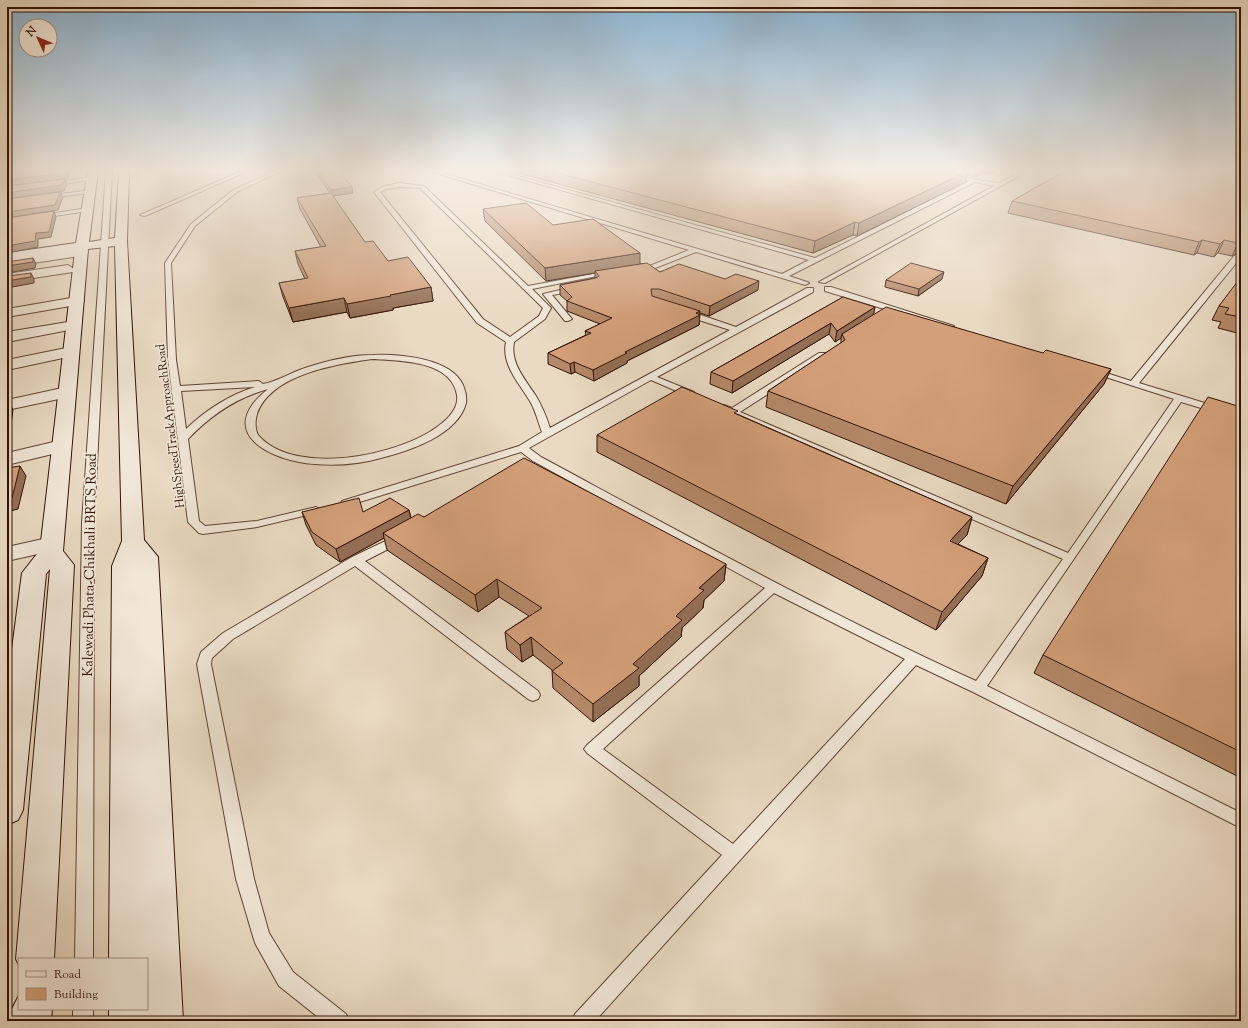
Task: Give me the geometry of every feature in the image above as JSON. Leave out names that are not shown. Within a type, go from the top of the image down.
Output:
[{"type":"main road","points":[[35,958],[55,554],[62,446],[81,261],[84,219]]},
{"type":"main road","points":[[122,219],[121,241],[129,553],[128,958]]},
{"type":"main road","points":[[7,257],[81,261],[104,243],[121,241]]},
{"type":"main road","points":[[129,553],[146,557],[163,1021]]},
{"type":"main road","points":[[7,810],[34,573],[55,554]]},
{"type":"main road","points":[[31,1021],[32,1010]]},
{"type":"main road","points":[[129,1010],[129,1021]]},
{"type":"street","points":[[7,263],[81,261]]},
{"type":"street","points":[[7,278],[81,261]]},
{"type":"street","points":[[7,291],[81,261]]},
{"type":"street","points":[[7,313],[77,301]]},
{"type":"street","points":[[7,337],[74,325]]},
{"type":"street","points":[[7,365],[71,352]]},
{"type":"street","points":[[7,405],[67,392]]},
{"type":"street","points":[[7,459],[62,446]]},
{"type":"street","points":[[7,554],[55,554]]},
{"type":"lane","name":"Kalewadi Phata-Chikhali BRTS Road","points":[[84,958],[88,523],[106,219]]},
{"type":"lane","name":"HighSpeedTrackApproachRoad","points":[[200,219],[193,225],[168,264],[172,360],[194,522],[203,530],[257,524],[324,508]]},
{"type":"lane","points":[[399,219],[480,321],[510,341]]},
{"type":"lane","points":[[455,219],[547,308],[542,318],[510,341],[507,349],[517,375],[535,402],[547,433]]},
{"type":"lane","points":[[592,219],[783,276],[816,284],[962,330]]},
{"type":"lane","points":[[668,219],[816,260]]},
{"type":"lane","points":[[783,276],[898,219]]},
{"type":"lane","points":[[338,504],[361,499],[522,448],[736,330],[816,284],[936,219]]},
{"type":"lane","points":[[634,271],[648,270],[696,250]]},
{"type":"lane","points":[[1133,384],[1237,256],[1241,255]]},
{"type":"lane","points":[[526,288],[620,272]]},
{"type":"lane","points":[[586,277],[594,285]]},
{"type":"lane","points":[[568,319],[547,294],[581,288]]},
{"type":"lane","points":[[881,317],[894,309]]},
{"type":"lane","points":[[677,310],[736,330]]},
{"type":"lane","points":[[733,412],[827,352]]},
{"type":"lane","points":[[182,439],[200,419],[223,403],[252,390],[283,382],[311,370],[341,361],[372,357],[401,358],[427,363],[447,372],[459,385],[462,400],[454,417],[435,434],[404,449],[367,459],[321,462],[293,458],[266,448],[252,433],[251,416],[262,398],[283,382]]},
{"type":"lane","points":[[1088,370],[1241,416]]},
{"type":"lane","points":[[651,377],[699,398]]},
{"type":"lane","points":[[175,389],[283,382]]},
{"type":"lane","points":[[978,688],[1070,558],[1178,398]]},
{"type":"lane","points":[[713,404],[1070,558]]},
{"type":"lane","points":[[522,448],[537,459],[772,587],[913,659],[978,688],[1241,821]]},
{"type":"lane","points":[[524,466],[537,459]]},
{"type":"lane","points":[[339,1021],[286,979],[261,937],[245,879],[204,664],[206,656],[228,636],[356,560],[407,534]]},
{"type":"lane","points":[[356,560],[533,695]]},
{"type":"lane","points":[[734,854],[592,749],[772,587]]},
{"type":"lane","points":[[582,1021],[913,659]]},
{"type":"lane","points":[[83,1010],[83,1021]]},
{"type":"building","points":[[7,219],[52,219],[49,232],[36,233],[35,241],[7,246]]},
{"type":"building","points":[[310,219],[349,219],[365,242],[373,241],[388,261],[408,257],[431,287],[347,304],[344,298],[289,308],[279,283],[308,278],[295,251],[326,246]]},
{"type":"building","points":[[493,219],[546,219],[553,225],[593,219],[640,253],[545,268]]},
{"type":"building","points":[[732,219],[867,219],[859,223],[855,222],[815,241]]},
{"type":"building","points":[[1094,219],[1241,219],[1241,242],[1238,243],[1224,240],[1220,244],[1202,240],[1199,242]]},
{"type":"building","points":[[33,258],[33,262],[7,266],[7,262]]},
{"type":"building","points":[[647,263],[660,272],[679,264],[725,279],[736,274],[759,281],[710,306],[659,289],[651,289],[652,296],[700,311],[696,313],[700,315],[625,352],[627,353],[593,370],[574,362],[570,364],[548,353],[591,333],[585,331],[612,318],[567,301],[572,297],[560,285],[596,278],[599,276],[595,271]]},
{"type":"building","points":[[911,263],[944,272],[919,289],[886,280]]},
{"type":"building","points":[[31,273],[31,277],[7,281],[7,276]]},
{"type":"building","points":[[1241,277],[1241,317],[1225,314],[1229,308],[1219,306]]},
{"type":"building","points":[[843,297],[875,307],[837,331],[831,323],[733,381],[711,372]]},
{"type":"building","points":[[886,307],[1043,353],[1046,350],[1111,369],[1013,486],[768,391],[845,340],[842,334]]},
{"type":"building","points":[[682,387],[738,411],[734,413],[972,517],[950,541],[988,558],[942,612],[597,435]]},
{"type":"building","points":[[1208,397],[1241,407],[1241,752],[1043,655]]},
{"type":"building","points":[[524,458],[726,564],[699,588],[704,590],[676,616],[682,620],[633,664],[639,668],[593,704],[552,671],[563,663],[531,637],[520,645],[505,632],[542,608],[497,579],[475,595],[383,533],[418,514],[424,517]]},
{"type":"building","points":[[20,466],[12,498],[7,499],[7,468]]},
{"type":"building","points":[[359,498],[363,512],[390,498],[409,510],[336,549],[312,532],[302,512]]}]
